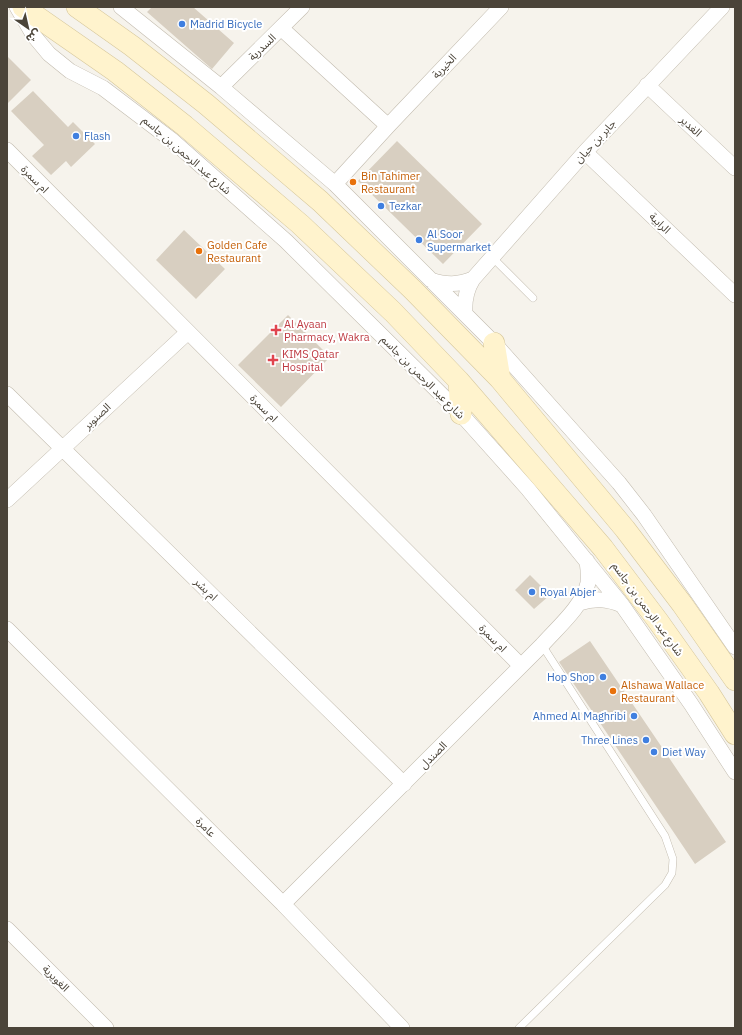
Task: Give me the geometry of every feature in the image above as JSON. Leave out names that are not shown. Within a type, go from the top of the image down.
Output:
[{"type":"main road","name":"شارع عبد الرحمن بن جاسم","points":[[22,7],[115,71],[186,126],[300,224],[393,312],[459,381],[603,548],[658,620],[709,693],[735,734]]},
{"type":"main road","points":[[77,7],[132,46],[206,104],[320,201],[413,290],[500,379],[625,529],[682,604],[735,680]]},
{"type":"main road","points":[[494,343],[500,379]]},
{"type":"main road","points":[[459,381],[461,414]]},
{"type":"street","name":"شارع عبد الرحمن بن جاسم","points":[[18,7],[34,36],[49,54],[70,71],[104,88],[173,141],[286,241],[461,414],[528,489],[622,605],[691,704],[735,772]]},
{"type":"street","points":[[121,7],[221,87],[335,184],[494,343],[619,483],[644,515],[735,647]]},
{"type":"street","name":"السدرية","points":[[221,87],[302,7]]},
{"type":"street","name":"الخيرية","points":[[335,184],[501,7]]},
{"type":"street","name":"جابر بن حيان","points":[[466,314],[464,305],[465,295],[468,286],[473,279],[585,152],[722,7]]},
{"type":"street","points":[[281,28],[388,126]]},
{"type":"street","name":"الغدير","points":[[647,85],[735,168]]},
{"type":"street","name":"ام سمرة","points":[[7,150],[521,666]]},
{"type":"street","name":"الرابية","points":[[585,152],[735,295]]},
{"type":"street","points":[[430,280],[452,284],[463,283],[473,279]]},
{"type":"street","name":"الصنوبر","points":[[7,500],[188,332]]},
{"type":"street","name":"ام بشر","points":[[7,394],[404,784]]},
{"type":"street","name":"الصندل","points":[[283,904],[542,645],[580,603],[588,583],[587,561]]},
{"type":"street","points":[[580,603],[601,599],[622,605]]},
{"type":"street","name":"عامرة","points":[[7,629],[283,904],[402,1028]]},
{"type":"street","name":"الغويرية","points":[[7,929],[106,1028]]},
{"type":"lane","points":[[492,257],[533,298]]},
{"type":"lane","points":[[519,1028],[665,885],[672,873],[673,859],[665,836],[542,645]]},
{"type":"building","points":[[152,7],[193,7],[234,43],[212,69],[147,12]]},
{"type":"building","points":[[7,56],[31,80],[7,104]]},
{"type":"building","points":[[33,91],[68,127],[73,122],[95,144],[71,167],[66,161],[51,175],[32,156],[44,145],[11,111]]},
{"type":"building","points":[[397,141],[482,224],[443,264],[358,181]]},
{"type":"building","points":[[184,230],[225,269],[196,299],[156,260]]},
{"type":"building","points":[[288,315],[330,357],[281,407],[238,365]]},
{"type":"building","name":"Royal Abjer","points":[[530,575],[550,595],[534,609],[515,590]]},
{"type":"building","points":[[590,641],[726,842],[695,864],[559,662]]},
{"type":"place","name":"Madrid Bicycle","points":[[182,24]]},
{"type":"place","name":"Flash","points":[[76,136]]},
{"type":"place","name":"Bin Tahimer Restaurant","points":[[353,182]]},
{"type":"place","name":"Tezkar","points":[[381,206]]},
{"type":"place","name":"Al Soor Supermarket","points":[[419,240]]},
{"type":"place","name":"Golden Cafe Restaurant","points":[[199,251]]},
{"type":"place","name":"Al Ayaan Pharmacy, Wakra","points":[[276,330]]},
{"type":"place","name":"KIMS Qatar Hospital","points":[[273,360]]},
{"type":"place","name":"Royal Abjer","points":[[532,592]]},
{"type":"place","name":"Hop Shop","points":[[603,677]]},
{"type":"place","name":"Alshawa Wallace Restaurant","points":[[613,691]]},
{"type":"place","name":"Ahmed Al Maghribi","points":[[634,716]]},
{"type":"place","name":"Three Lines","points":[[646,740]]},
{"type":"place","name":"Diet Way","points":[[654,752]]}]
